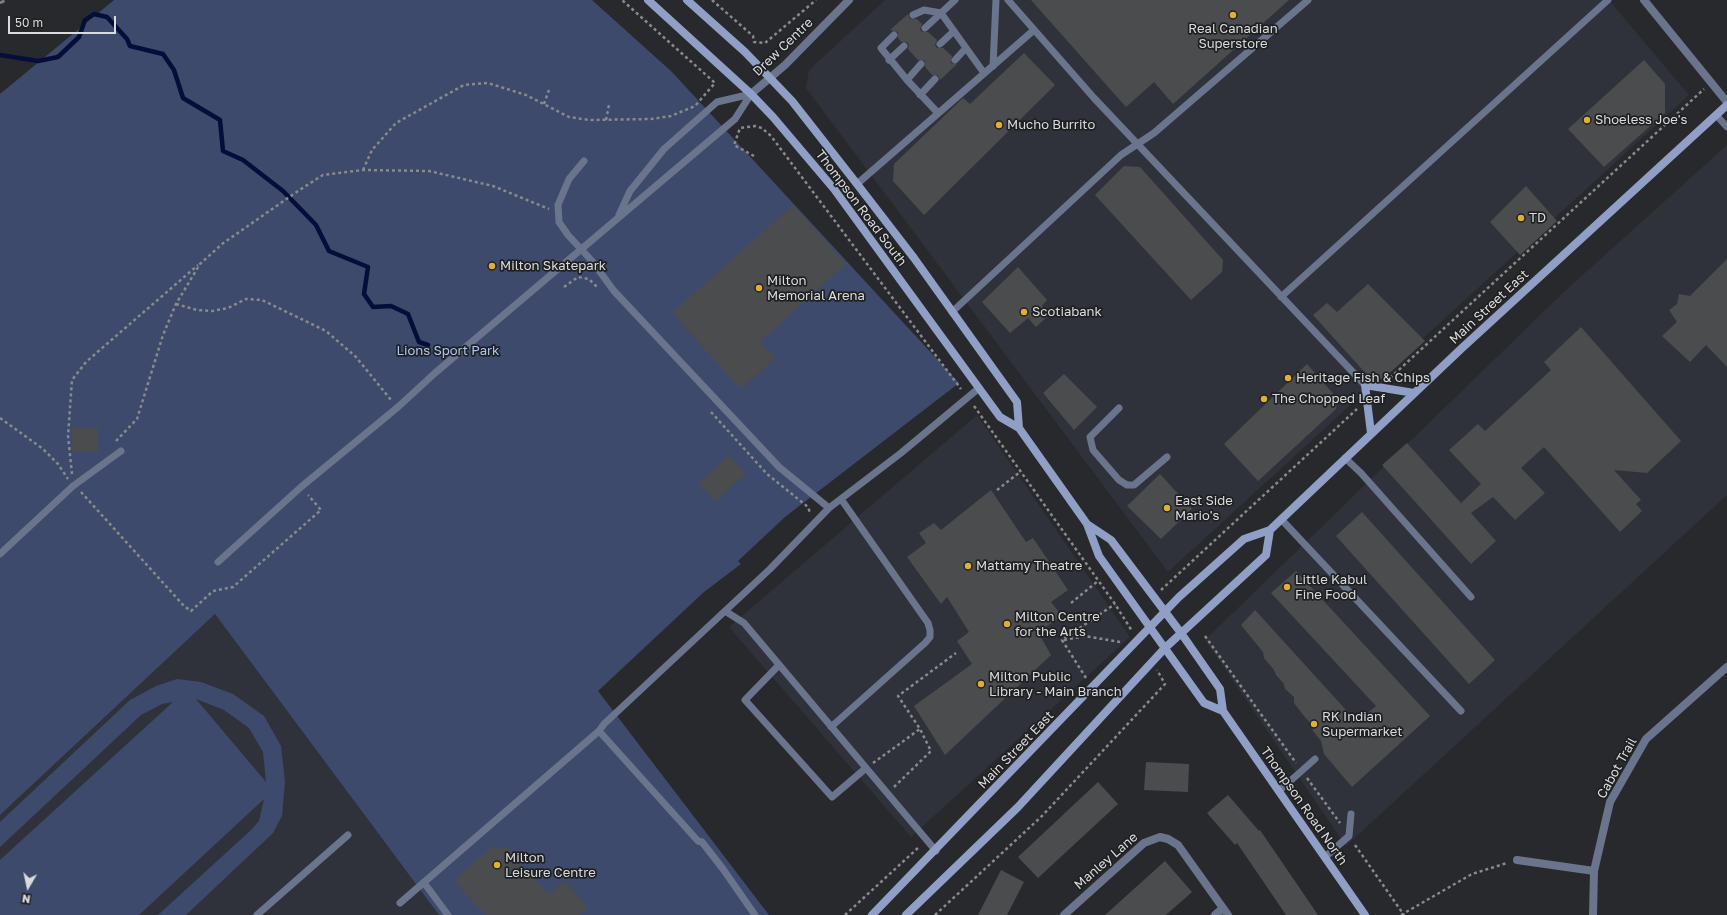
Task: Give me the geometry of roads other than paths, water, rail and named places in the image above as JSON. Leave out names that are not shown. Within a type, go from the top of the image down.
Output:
[{"type":"main road","name":"Thompson Road South","points":[[648,0],[751,94],[773,117],[834,189],[1000,417],[1019,428],[1087,524],[1099,556],[1150,627],[1160,638],[1165,648]]},
{"type":"main road","name":"Thompson Road South","points":[[687,0],[770,78],[792,101],[857,184],[1017,402],[1019,428]]},
{"type":"main road","name":"Main Street East","points":[[872,915],[936,851],[1179,597],[1244,539],[1270,530],[1414,393],[1727,105]]},
{"type":"main road","points":[[1371,433],[1365,385],[1414,393]]},
{"type":"main road","name":"Thompson Road South","points":[[1087,524],[1111,540],[1174,623]]},
{"type":"main road","points":[[906,915],[1018,808],[1165,648],[1207,611],[1266,555],[1270,530]]},
{"type":"main road","name":"Thompson Road North","points":[[1174,623],[1220,689],[1223,711],[1365,915]]},
{"type":"main road","points":[[1165,648],[1204,703],[1223,711]]},
{"type":"street","name":"Drew Centre","points":[[751,94],[770,78],[849,0]]},
{"type":"street","points":[[1644,0],[1727,102]]},
{"type":"street","name":"Cabot Trail","points":[[1594,915],[1594,871],[1610,802],[1646,739],[1727,667]]},
{"type":"street","name":"Manley Lane","points":[[1064,915],[1144,842],[1160,837],[1178,844],[1225,912]]},
{"type":"street","points":[[1517,860],[1594,871]]},
{"type":"street","points":[[1216,915],[1225,912]]},
{"type":"lane","points":[[925,28],[955,0]]},
{"type":"lane","points":[[992,66],[996,0]]},
{"type":"lane","points":[[1008,0],[1138,144],[1365,385]]},
{"type":"lane","points":[[952,312],[1121,155],[1166,123],[1308,0]]},
{"type":"lane","points":[[1282,297],[1608,0]]},
{"type":"lane","points":[[913,15],[924,10],[941,13],[984,73]]},
{"type":"lane","points":[[940,44],[954,30]]},
{"type":"lane","points":[[857,184],[1034,30]]},
{"type":"lane","points":[[894,35],[881,48],[906,80],[938,114]]},
{"type":"lane","points":[[889,60],[904,46]]},
{"type":"lane","points":[[954,60],[966,48]]},
{"type":"lane","points":[[906,80],[921,64]]},
{"type":"lane","points":[[920,94],[935,78]]},
{"type":"lane","points":[[617,219],[630,191],[664,149],[717,102],[751,94]]},
{"type":"lane","points":[[218,562],[301,487],[398,407],[435,373],[735,119],[751,94]]},
{"type":"lane","points":[[1716,115],[1727,127]]},
{"type":"lane","points":[[584,161],[569,179],[558,205],[559,222],[568,235],[614,291],[779,467],[829,508]]},
{"type":"lane","points":[[400,903],[425,884],[599,731],[604,724],[770,569],[829,508],[901,453],[979,388]]},
{"type":"lane","points":[[1119,408],[1090,437],[1093,450],[1119,480],[1127,485],[1134,484],[1166,457]]},
{"type":"lane","points":[[0,554],[73,486],[121,450]]},
{"type":"lane","points":[[1345,458],[1361,473],[1471,597]]},
{"type":"lane","points":[[831,727],[930,637],[928,623],[841,499]]},
{"type":"lane","points":[[1281,519],[1461,711]]},
{"type":"lane","points":[[725,611],[744,623],[936,851]]},
{"type":"lane","points":[[779,665],[745,700],[832,797],[866,768]]},
{"type":"lane","points":[[599,731],[698,841],[702,842],[755,915]]},
{"type":"lane","points":[[1279,791],[1315,759]]},
{"type":"lane","points":[[1325,857],[1349,836],[1351,814]]},
{"type":"lane","points":[[258,915],[348,835]]},
{"type":"lane","points":[[425,884],[448,915]]},
{"type":"waterway","points":[[0,55],[38,61],[58,57],[79,37],[85,20],[94,14],[107,17],[127,39],[130,46],[163,54],[174,70],[183,98],[220,120],[223,151],[243,160],[283,191],[316,225],[329,251],[368,267],[364,294],[373,307],[391,306],[408,314],[419,342],[428,345]]},
{"type":"railway","points":[[0,3],[6,0]]},
{"type":"place","name":"Real Canadian Superstore","points":[[1233,15]]},
{"type":"place","name":"Shoeless Joe's","points":[[1587,120]]},
{"type":"place","name":"Mucho Burrito","points":[[999,125]]},
{"type":"place","name":"TD","points":[[1521,218]]},
{"type":"place","name":"Milton Skatepark","points":[[492,266]]},
{"type":"place","name":"Milton Memorial Arena","points":[[759,288]]},
{"type":"place","name":"Scotiabank","points":[[1024,312]]},
{"type":"place","name":"Heritage Fish & Chips","points":[[1288,378]]},
{"type":"place","name":"The Chopped Leaf","points":[[1264,399]]},
{"type":"place","name":"East Side Mario's","points":[[1167,508]]},
{"type":"place","name":"Mattamy Theatre","points":[[968,566]]},
{"type":"place","name":"Little Kabul Fine Food","points":[[1287,587]]},
{"type":"place","name":"Milton Centre for the Arts","points":[[1007,624]]},
{"type":"place","name":"Milton Public Library - Main Branch","points":[[981,684]]},
{"type":"place","name":"RK Indian Supermarket","points":[[1314,724]]},
{"type":"place","name":"Milton Leisure Centre","points":[[497,865]]},
{"type":"park label","name":"Lions Sport Park","points":[[448,351]]}]
